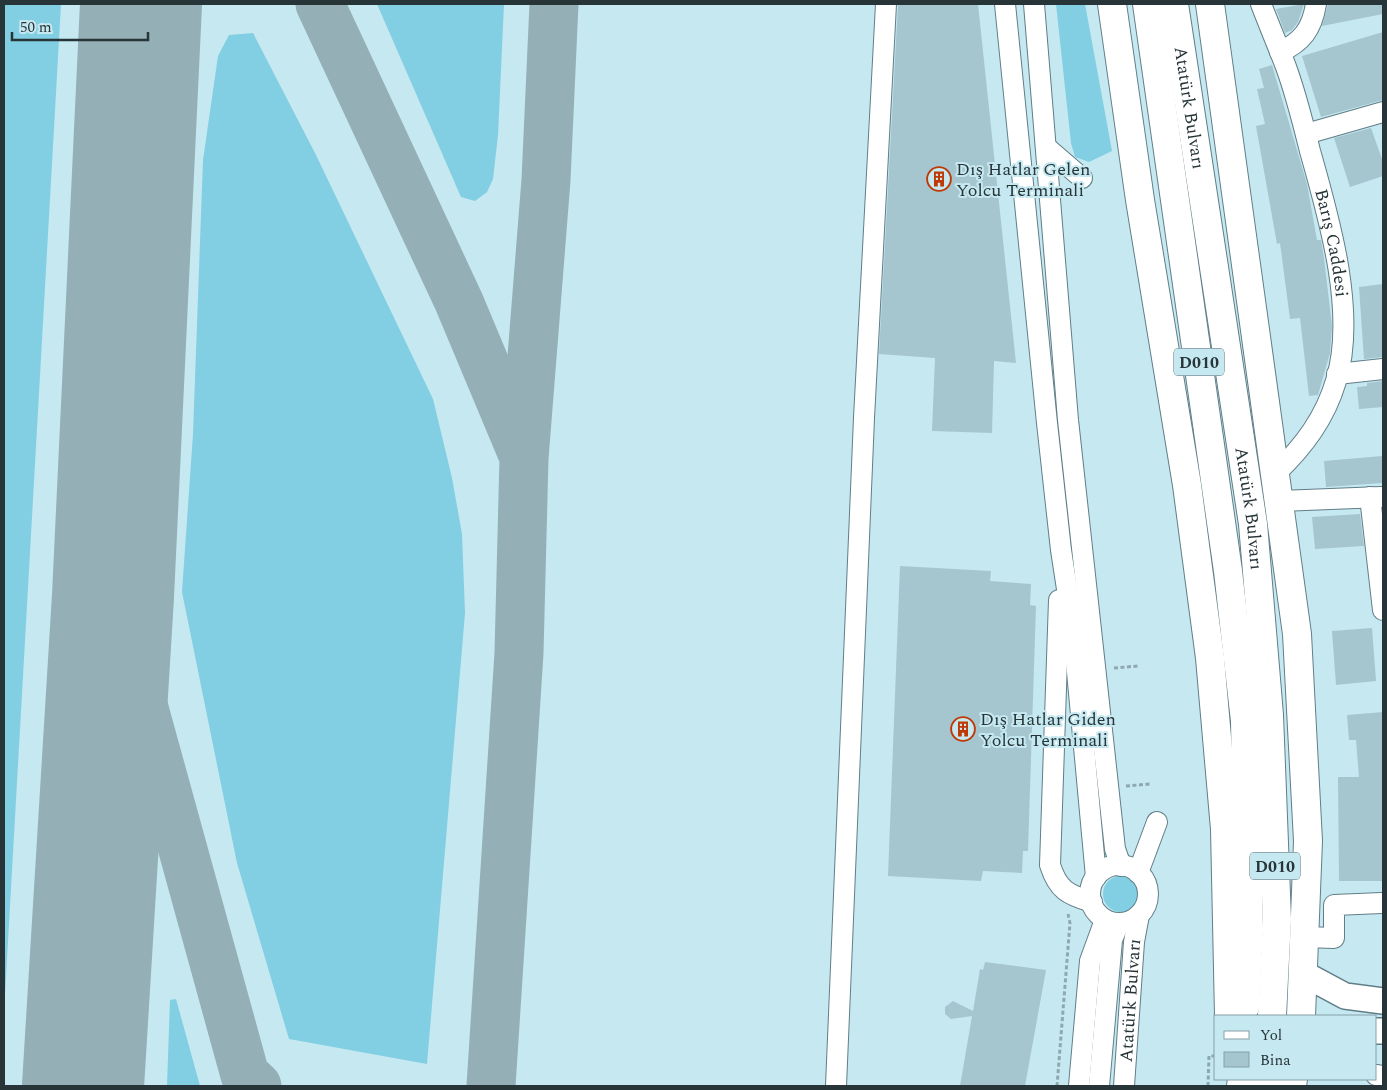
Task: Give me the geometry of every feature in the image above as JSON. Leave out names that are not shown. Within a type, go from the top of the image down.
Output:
[{"type":"highway","points":[[1112,4],[1140,200],[1187,485],[1210,658],[1225,830],[1228,1015]]},
{"type":"highway","name":"Atatürk Bulvarı","points":[[1147,4],[1228,571],[1257,718],[1277,920],[1272,1015]]},
{"type":"highway","name":"Atatürk Bulvarı","points":[[1174,4],[1253,524],[1257,718],[1245,1015]]},
{"type":"highway","points":[[1210,4],[1291,573],[1299,666],[1308,841],[1301,1015]]},
{"type":"main road","points":[[1304,974],[1345,996],[1383,1001]]},
{"type":"street","points":[[836,1086],[864,428],[886,4]]},
{"type":"street","points":[[1005,4],[1047,423],[1061,550],[1073,628],[1096,878]]},
{"type":"street","name":"Atatürk Bulvarı","points":[[1034,4],[1068,420],[1114,849],[1130,869],[1144,880],[1148,898],[1140,915],[1134,942],[1124,1086]]},
{"type":"street","name":"Barış Caddesi","points":[[1261,4],[1280,52],[1306,134],[1332,234],[1340,284],[1342,342],[1337,374],[1326,409],[1307,441],[1276,472]]},
{"type":"street","points":[[1280,52],[1297,45],[1306,33],[1312,21],[1316,4]]},
{"type":"street","points":[[1306,134],[1383,112]]},
{"type":"street","points":[[1046,147],[1082,178]]},
{"type":"street","points":[[1337,374],[1383,369]]},
{"type":"street","points":[[1047,423],[1068,420]]},
{"type":"street","points":[[1280,501],[1376,497],[1383,610]]},
{"type":"street","points":[[1061,550],[1050,865],[1055,880],[1062,889],[1075,897],[1092,902],[1112,922]]},
{"type":"street","points":[[1092,902],[1090,892],[1096,878],[1103,870],[1130,869],[1157,822]]},
{"type":"street","points":[[1304,937],[1334,938],[1334,904],[1382,903]]},
{"type":"street","name":"Atatürk Bulvarı","points":[[1112,922],[1134,919],[1140,915]]},
{"type":"street","name":"Atatürk Bulvarı","points":[[1078,1086],[1090,961],[1112,922]]},
{"type":"street","name":"Atatürk Bulvarı","points":[[1099,1086],[1112,922]]},
{"type":"path","points":[[1056,1086],[1064,1019]]},
{"type":"path","points":[[1208,1086],[1209,1056],[1214,1056]]},
{"type":"shaded area","points":[[4,4],[61,4],[4,1012]]},
{"type":"shaded area","points":[[377,4],[504,4],[498,135],[493,179],[487,192],[475,201],[461,197]]},
{"type":"shaded area","points":[[1056,4],[1085,4],[1112,151],[1089,162],[1075,157],[1071,143]]},
{"type":"shaded area","points":[[253,33],[315,153],[433,399],[452,478],[462,534],[465,613],[427,1064],[289,1039],[237,863],[182,592],[193,434],[203,160],[218,56],[229,35]]},
{"type":"shaded area","points":[[1121,876],[1133,882],[1139,894],[1133,906],[1121,912],[1109,906],[1103,894],[1109,882]]},
{"type":"shaded area","points":[[176,999],[200,1086],[167,1086],[170,1000]]},
{"type":"building","name":"Dış Hatlar Gelen Yolcu Terminali","points":[[898,4],[978,4],[1016,363],[994,361],[992,433],[932,431],[935,358],[879,354]]},
{"type":"building","points":[[1304,4],[1298,22],[1292,30],[1285,33],[1276,9]]},
{"type":"building","points":[[1328,4],[1383,4],[1383,14],[1322,26]]},
{"type":"building","points":[[1383,32],[1383,100],[1321,117],[1302,56]]},
{"type":"building","points":[[1272,65],[1307,184],[1317,240],[1321,240],[1324,258],[1332,326],[1330,353],[1318,395],[1309,396],[1300,318],[1290,319],[1280,243],[1277,244],[1256,126],[1265,124],[1257,89],[1264,88],[1259,69]]},
{"type":"building","points":[[1371,128],[1383,162],[1383,176],[1350,187],[1334,138]]},
{"type":"building","points":[[1383,284],[1383,357],[1364,359],[1359,287]]},
{"type":"building","points":[[1383,381],[1383,407],[1359,409],[1357,387],[1367,386],[1367,383]]},
{"type":"building","points":[[1382,456],[1383,483],[1326,487],[1324,461]]},
{"type":"building","points":[[1360,514],[1364,546],[1315,549],[1312,517]]},
{"type":"building","name":"Dış Hatlar Giden Yolcu Terminali","points":[[900,566],[991,571],[990,581],[1031,584],[1030,605],[1036,606],[1028,851],[1023,851],[1022,873],[983,871],[981,881],[888,876]]},
{"type":"building","points":[[1372,628],[1376,681],[1336,685],[1332,631]]},
{"type":"building","points":[[1383,712],[1383,881],[1339,881],[1338,777],[1359,777],[1356,740],[1349,740],[1347,715]]},
{"type":"building","points":[[985,962],[1046,970],[1025,1086],[960,1086],[972,1016],[951,1019],[945,1014],[945,1007],[953,1001],[973,1011],[980,969],[983,970]]},
{"type":"taxiway","points":[[140,27],[159,4]]},
{"type":"taxiway","points":[[320,4],[459,302],[521,450]]},
{"type":"taxiway","points":[[491,1086],[519,653],[524,458],[546,180],[554,4]]},
{"type":"taxiway","points":[[113,596],[245,1075],[257,1086]]},
{"type":"runway","points":[[83,1086],[113,596],[141,4]]},
{"type":"place","name":"Dış Hatlar Gelen Yolcu Terminali","points":[[939,179]]},
{"type":"place","name":"Dış Hatlar Giden Yolcu Terminali","points":[[963,729]]}]
